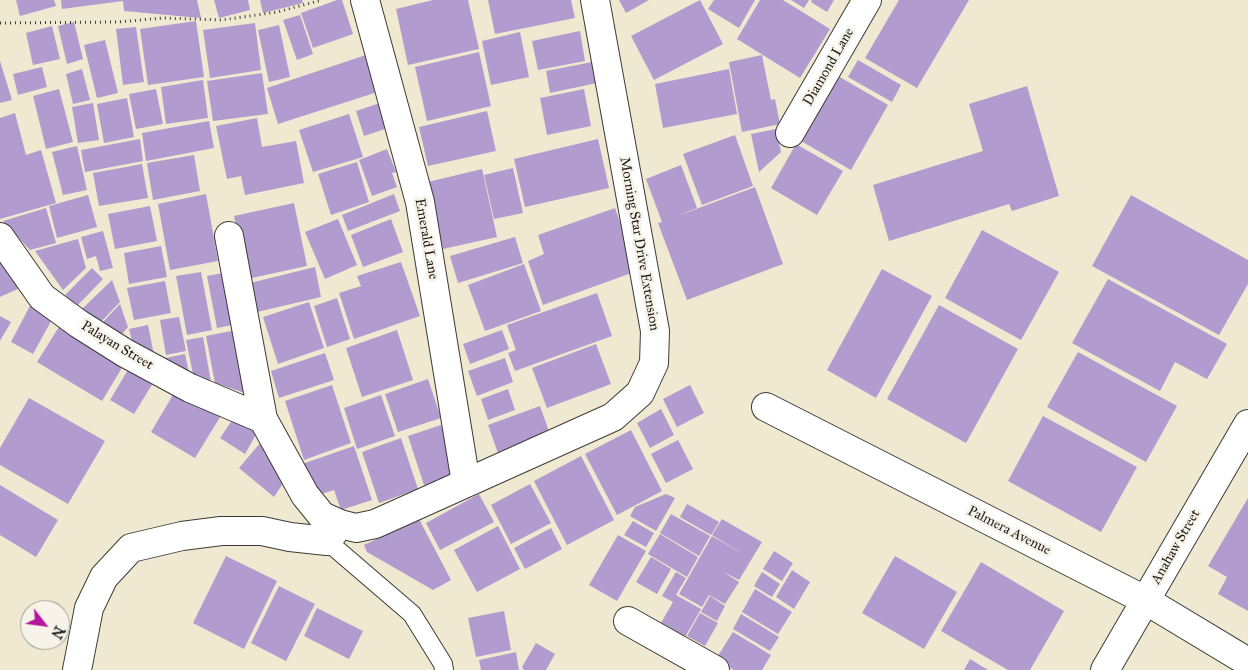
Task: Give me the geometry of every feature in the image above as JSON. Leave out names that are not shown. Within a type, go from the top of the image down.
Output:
[{"type":"street","name":"Emerald Lane","points":[[365,0],[420,202],[466,483]]},
{"type":"street","name":"Morning Star Drive Extension","points":[[76,670],[88,608],[104,577],[131,548],[182,536],[221,531],[262,531],[290,537],[333,532],[375,524],[613,417],[640,393],[654,363],[655,331],[595,0]]},
{"type":"street","name":"Diamond Lane","points":[[790,133],[867,0]]},
{"type":"street","points":[[230,236],[263,419],[305,494],[333,532]]},
{"type":"street","name":"Palayan Street","points":[[0,237],[42,297],[79,324],[125,353],[190,388],[263,419]]},
{"type":"street","name":"Palmera Avenue","points":[[766,407],[1145,600],[1248,662]]},
{"type":"street","name":"Anahaw Street","points":[[1105,670],[1248,424]]},
{"type":"street","points":[[628,621],[715,670]]},
{"type":"lane","points":[[333,532],[412,614],[443,664],[444,670]]},
{"type":"path","points":[[0,23],[118,22],[163,18],[222,20],[277,12],[322,0]]},
{"type":"building","points":[[16,0],[54,0],[56,6],[20,16]]},
{"type":"building","points":[[61,0],[197,0],[201,18],[124,11],[123,1],[62,9]]},
{"type":"building","points":[[214,0],[248,0],[250,10],[219,18]]},
{"type":"building","points":[[260,0],[302,0],[303,3],[263,13]]},
{"type":"building","points":[[337,0],[342,0],[353,34],[313,48],[301,13]]},
{"type":"building","points":[[433,0],[468,0],[479,49],[408,65],[396,9]]},
{"type":"building","points":[[488,0],[571,0],[575,18],[495,34]]},
{"type":"building","points":[[619,0],[649,0],[626,13]]},
{"type":"building","points":[[700,0],[723,44],[654,80],[631,36]]},
{"type":"building","points":[[714,0],[755,0],[739,28],[708,9]]},
{"type":"building","points":[[760,0],[783,0],[830,29],[800,78],[737,39]]},
{"type":"building","points":[[791,0],[809,0],[804,8]]},
{"type":"building","points":[[812,0],[834,0],[827,12],[811,2]]},
{"type":"building","points":[[899,0],[969,0],[917,88],[865,58]]},
{"type":"building","points":[[300,15],[313,54],[297,60],[283,20]]},
{"type":"building","points":[[196,21],[204,77],[148,85],[140,29]]},
{"type":"building","points":[[74,22],[83,59],[67,64],[58,26]]},
{"type":"building","points":[[255,23],[261,70],[210,78],[203,30]]},
{"type":"building","points":[[279,25],[290,77],[269,82],[258,30]]},
{"type":"building","points":[[52,26],[60,59],[33,65],[26,33]]},
{"type":"building","points":[[136,27],[144,82],[123,85],[116,29]]},
{"type":"building","points":[[580,31],[585,61],[538,70],[532,41]]},
{"type":"building","points":[[520,32],[529,77],[491,85],[482,41]]},
{"type":"building","points":[[105,40],[118,93],[97,98],[84,45]]},
{"type":"building","points":[[375,52],[387,89],[278,124],[267,88]]},
{"type":"building","points":[[479,52],[491,106],[427,121],[415,67]]},
{"type":"building","points":[[762,55],[771,100],[775,99],[780,124],[742,132],[729,62]]},
{"type":"building","points":[[858,60],[901,85],[892,102],[848,77]]},
{"type":"building","points":[[0,61],[12,100],[0,103]]},
{"type":"building","points":[[592,62],[597,83],[550,93],[546,71]]},
{"type":"building","points":[[42,67],[47,87],[18,95],[13,74]]},
{"type":"building","points":[[82,69],[90,100],[73,104],[66,74]]},
{"type":"building","points":[[729,69],[737,114],[663,128],[655,84]]},
{"type":"building","points":[[262,73],[268,114],[213,121],[207,81]]},
{"type":"building","points":[[838,76],[888,105],[851,170],[801,141]]},
{"type":"building","points":[[203,80],[208,118],[166,124],[161,87]]},
{"type":"building","points":[[1027,86],[1059,196],[1012,211],[1009,204],[889,241],[873,185],[983,151],[969,104]]},
{"type":"building","points":[[59,89],[73,142],[46,149],[33,96]]},
{"type":"building","points":[[156,89],[163,124],[136,129],[129,94]]},
{"type":"building","points":[[584,89],[591,126],[547,135],[540,98]]},
{"type":"building","points":[[127,98],[134,137],[104,143],[97,104]]},
{"type":"building","points":[[386,101],[394,126],[364,136],[356,111]]},
{"type":"building","points":[[93,103],[99,140],[78,143],[72,107]]},
{"type":"building","points":[[487,111],[496,151],[428,166],[419,127]]},
{"type":"building","points":[[15,113],[26,155],[41,150],[56,203],[0,219],[0,118]]},
{"type":"building","points":[[349,114],[363,157],[313,172],[299,130]]},
{"type":"building","points":[[257,118],[262,147],[296,141],[304,183],[245,195],[241,176],[227,179],[216,126]]},
{"type":"building","points":[[209,121],[214,148],[146,161],[142,133]]},
{"type":"building","points":[[776,129],[781,152],[759,172],[751,134]]},
{"type":"building","points":[[735,135],[753,186],[702,205],[683,154]]},
{"type":"building","points":[[140,139],[143,161],[85,172],[81,150]]},
{"type":"building","points":[[598,139],[609,188],[525,207],[514,159]]},
{"type":"building","points":[[796,144],[843,171],[817,215],[771,188]]},
{"type":"building","points":[[77,146],[87,190],[63,195],[52,152]]},
{"type":"building","points":[[387,149],[396,172],[392,173],[397,187],[372,196],[359,160]]},
{"type":"building","points":[[194,155],[200,191],[153,200],[147,163]]},
{"type":"building","points":[[357,162],[369,202],[331,215],[318,174]]},
{"type":"building","points":[[142,164],[148,198],[99,206],[93,173]]},
{"type":"building","points":[[681,165],[697,208],[672,218],[755,187],[783,264],[687,300],[658,223],[662,222],[646,179]]},
{"type":"building","points":[[513,168],[523,213],[494,219],[484,175]]},
{"type":"building","points":[[482,169],[497,237],[443,249],[428,182]]},
{"type":"building","points":[[206,194],[218,261],[170,270],[158,204]]},
{"type":"building","points":[[394,194],[400,211],[348,231],[342,215]]},
{"type":"building","points":[[88,195],[97,227],[57,238],[49,206]]},
{"type":"building","points":[[1131,195],[1248,260],[1248,284],[1219,335],[1092,266]]},
{"type":"building","points":[[294,203],[307,266],[247,279],[234,216]]},
{"type":"building","points":[[150,206],[157,241],[115,249],[108,214]]},
{"type":"building","points":[[46,208],[56,243],[30,250],[3,221]]},
{"type":"building","points":[[615,208],[637,271],[543,305],[528,261],[544,254],[538,235]]},
{"type":"building","points":[[338,219],[357,265],[325,279],[305,232]]},
{"type":"building","points":[[391,219],[403,252],[363,267],[351,235]]},
{"type":"building","points":[[982,230],[1059,272],[1021,340],[945,298]]},
{"type":"building","points":[[103,231],[113,268],[100,271],[96,256],[87,259],[81,237]]},
{"type":"building","points":[[515,237],[523,263],[458,283],[450,256]]},
{"type":"building","points":[[78,239],[86,268],[63,290],[35,251]]},
{"type":"building","points":[[161,246],[167,277],[129,284],[124,253]]},
{"type":"building","points":[[0,260],[22,287],[0,297]]},
{"type":"building","points":[[401,262],[420,316],[354,339],[339,293],[361,286],[357,276]]},
{"type":"building","points":[[524,264],[541,311],[485,331],[468,285]]},
{"type":"building","points":[[315,267],[321,297],[257,312],[250,283]]},
{"type":"building","points":[[92,268],[103,279],[77,306],[65,295]]},
{"type":"building","points":[[882,269],[932,296],[876,398],[827,370]]},
{"type":"building","points":[[201,272],[212,330],[187,335],[176,276]]},
{"type":"building","points":[[229,272],[238,324],[217,328],[207,276]]},
{"type":"building","points":[[1108,279],[1227,344],[1207,379],[1175,362],[1160,391],[1072,343]]},
{"type":"building","points":[[112,280],[120,302],[98,325],[82,309]]},
{"type":"building","points":[[165,281],[171,313],[134,320],[127,288]]},
{"type":"building","points":[[597,293],[612,336],[515,371],[508,353],[516,350],[507,325]]},
{"type":"building","points":[[337,298],[350,339],[327,347],[314,306]]},
{"type":"building","points":[[32,302],[55,314],[33,354],[11,342]]},
{"type":"building","points":[[309,302],[324,348],[278,364],[263,317]]},
{"type":"building","points":[[120,304],[128,327],[116,341],[99,326]]},
{"type":"building","points":[[939,305],[1018,349],[966,443],[887,399]]},
{"type":"building","points":[[0,316],[11,322],[0,341]]},
{"type":"building","points":[[179,317],[186,351],[166,355],[160,320]]},
{"type":"building","points":[[62,322],[126,361],[102,401],[37,362]]},
{"type":"building","points":[[148,325],[154,355],[133,344],[129,329]]},
{"type":"building","points":[[241,329],[254,396],[215,383],[206,336]]},
{"type":"building","points":[[397,330],[413,380],[362,397],[346,348]]},
{"type":"building","points":[[502,330],[509,349],[470,364],[463,344]]},
{"type":"building","points":[[203,337],[211,382],[194,379],[186,340]]},
{"type":"building","points":[[596,344],[611,384],[547,408],[532,368]]},
{"type":"building","points":[[1078,352],[1177,406],[1146,462],[1047,407]]},
{"type":"building","points":[[325,353],[334,380],[279,398],[271,371]]},
{"type":"building","points":[[185,354],[190,378],[166,367],[165,358]]},
{"type":"building","points":[[505,358],[513,382],[477,396],[468,371]]},
{"type":"building","points":[[129,368],[153,383],[134,414],[110,400]]},
{"type":"building","points":[[428,379],[441,418],[398,432],[385,394]]},
{"type":"building","points":[[332,385],[351,443],[304,460],[285,401]]},
{"type":"building","points":[[690,385],[704,413],[677,427],[663,399]]},
{"type":"building","points":[[177,388],[222,414],[195,458],[151,432]]},
{"type":"building","points":[[508,389],[515,410],[488,420],[481,399]]},
{"type":"building","points":[[381,395],[395,436],[357,449],[344,408]]},
{"type":"building","points":[[29,398],[105,441],[68,504],[0,465],[0,448]]},
{"type":"building","points":[[540,406],[551,437],[499,456],[488,425]]},
{"type":"building","points":[[661,409],[674,435],[650,448],[637,423]]},
{"type":"building","points":[[235,416],[258,431],[245,454],[220,438]]},
{"type":"building","points":[[1043,416],[1137,467],[1101,532],[1008,481]]},
{"type":"building","points":[[441,425],[457,474],[424,485],[408,436]]},
{"type":"building","points":[[631,430],[662,491],[617,515],[585,454]]},
{"type":"building","points":[[401,438],[418,489],[379,503],[362,452]]},
{"type":"building","points":[[678,440],[693,469],[666,483],[651,454]]},
{"type":"building","points":[[261,442],[287,477],[274,497],[239,468]]},
{"type":"building","points":[[354,446],[372,500],[341,510],[334,490],[312,497],[302,464]]},
{"type":"building","points":[[581,456],[614,520],[567,545],[534,481]]},
{"type":"building","points":[[530,484],[551,523],[511,544],[491,505]]},
{"type":"building","points":[[0,485],[58,520],[36,557],[0,535]]},
{"type":"building","points":[[479,494],[494,522],[440,550],[426,523]]},
{"type":"building","points":[[666,494],[675,498],[656,531],[630,516],[635,507]]},
{"type":"building","points":[[1248,498],[1248,611],[1218,594],[1227,577],[1208,566]]},
{"type":"building","points":[[687,504],[719,522],[711,535],[680,517]]},
{"type":"building","points":[[671,514],[710,536],[699,556],[660,533]]},
{"type":"building","points":[[419,519],[451,580],[433,590],[367,552],[364,545]]},
{"type":"building","points":[[722,519],[762,542],[739,580],[722,571],[739,582],[725,604],[709,595],[702,607],[679,594],[712,536],[746,556],[712,535]]},
{"type":"building","points":[[633,521],[654,533],[646,547],[624,535]]},
{"type":"building","points":[[498,526],[520,569],[477,592],[454,550]]},
{"type":"building","points":[[551,528],[562,549],[525,569],[514,548]]},
{"type":"building","points":[[660,534],[698,557],[687,577],[648,554]]},
{"type":"building","points":[[618,535],[646,551],[617,601],[589,585]]},
{"type":"building","points":[[774,551],[793,563],[782,581],[763,569]]},
{"type":"building","points":[[226,556],[277,581],[244,649],[193,623]]},
{"type":"building","points":[[895,556],[957,592],[924,649],[862,613]]},
{"type":"building","points":[[651,557],[671,569],[657,594],[636,582]]},
{"type":"building","points":[[981,562],[1064,611],[1030,670],[1008,670],[941,631]]},
{"type":"building","points":[[792,570],[810,582],[794,609],[776,597]]},
{"type":"building","points":[[676,572],[686,578],[676,595],[701,609],[685,637],[661,623],[673,602],[662,596]]},
{"type":"building","points":[[762,572],[780,584],[772,597],[754,586]]},
{"type":"building","points":[[279,586],[315,604],[286,661],[251,643]]},
{"type":"building","points":[[755,589],[792,612],[778,634],[742,612]]},
{"type":"building","points":[[710,596],[725,606],[717,621],[701,612]]},
{"type":"building","points":[[317,608],[363,631],[349,659],[304,636]]},
{"type":"building","points":[[504,611],[511,650],[476,657],[468,618]]},
{"type":"building","points":[[700,613],[718,623],[705,646],[687,636]]},
{"type":"building","points":[[741,614],[779,637],[770,651],[733,629]]},
{"type":"building","points":[[733,632],[771,655],[762,670],[734,670],[716,659]]},
{"type":"building","points":[[536,643],[555,654],[546,670],[524,670],[522,667]]},
{"type":"building","points":[[516,652],[519,670],[481,670],[479,660]]},
{"type":"building","points":[[970,659],[988,670],[964,670]]}]
